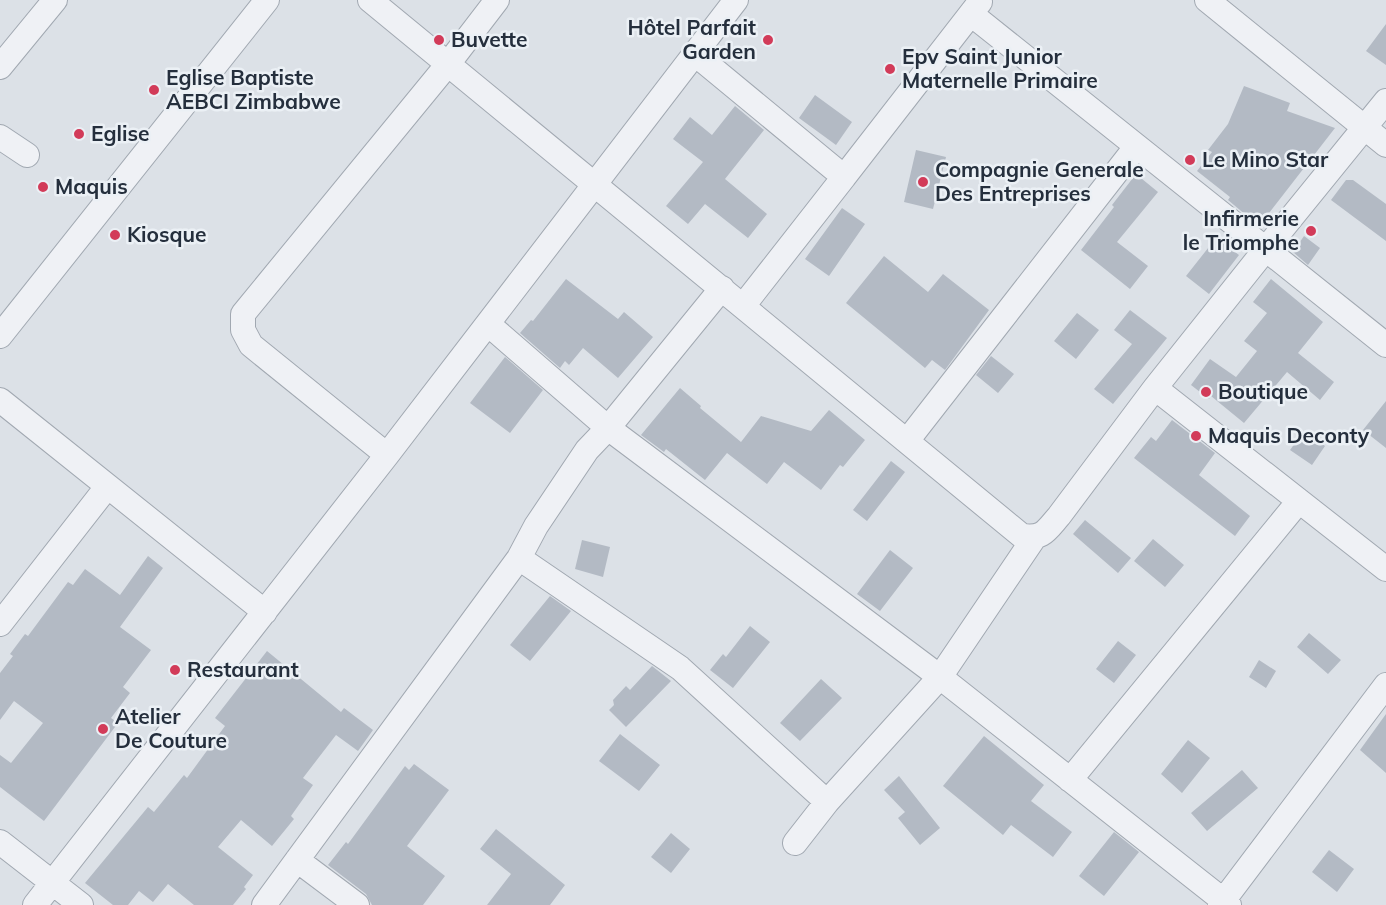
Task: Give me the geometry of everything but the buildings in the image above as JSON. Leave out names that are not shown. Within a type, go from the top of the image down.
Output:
[{"type":"street","points":[[0,67],[55,0]]},
{"type":"street","points":[[0,336],[267,0]]},
{"type":"street","points":[[370,0],[1022,536],[1034,538]]},
{"type":"street","points":[[387,455],[251,345],[243,330],[243,314],[448,64],[497,0]]},
{"type":"street","points":[[35,905],[489,324],[736,0]]},
{"type":"street","points":[[1207,0],[1386,145]]},
{"type":"street","points":[[743,306],[976,7],[1136,147],[1386,345]]},
{"type":"street","points":[[695,54],[844,177]]},
{"type":"street","points":[[795,843],[827,802],[940,677],[1034,538],[1043,534],[1059,516],[1155,388],[1386,101]]},
{"type":"street","points":[[0,137],[27,155]]},
{"type":"street","points":[[907,441],[1136,147]]},
{"type":"street","points":[[264,905],[519,558],[536,526],[587,450],[609,428],[722,288]]},
{"type":"street","points":[[489,324],[609,428],[940,677],[1224,904],[1386,685]]},
{"type":"street","points":[[1155,388],[1386,570]]},
{"type":"street","points":[[0,400],[265,612]]},
{"type":"street","points":[[0,624],[107,487]]},
{"type":"street","points":[[1070,780],[1299,501]]},
{"type":"street","points":[[519,558],[680,668],[827,802]]},
{"type":"street","points":[[0,842],[81,905]]},
{"type":"street","points":[[297,860],[357,905]]},
{"type":"place","name":"Buvette","points":[[439,40]]},
{"type":"place","name":"Hôtel Parfait Garden","points":[[768,40]]},
{"type":"place","name":"Epv Saint Junior Maternelle Primaire","points":[[890,69]]},
{"type":"place","name":"Eglise Baptiste AEBCI Zimbabwe","points":[[154,90]]},
{"type":"place","name":"Eglise","points":[[79,134]]},
{"type":"place","name":"Le Mino Star","points":[[1190,160]]},
{"type":"place","name":"Compagnie Generale Des Entreprises","points":[[923,182]]},
{"type":"place","name":"Maquis","points":[[43,187]]},
{"type":"place","name":"Infirmerie le Triomphe","points":[[1311,231]]},
{"type":"place","name":"Kiosque","points":[[115,235]]},
{"type":"place","name":"Boutique","points":[[1206,392]]},
{"type":"place","name":"Maquis Deconty","points":[[1196,436]]},
{"type":"place","name":"Restaurant","points":[[175,670]]},
{"type":"place","name":"Atelier De Couture","points":[[103,729]]}]
